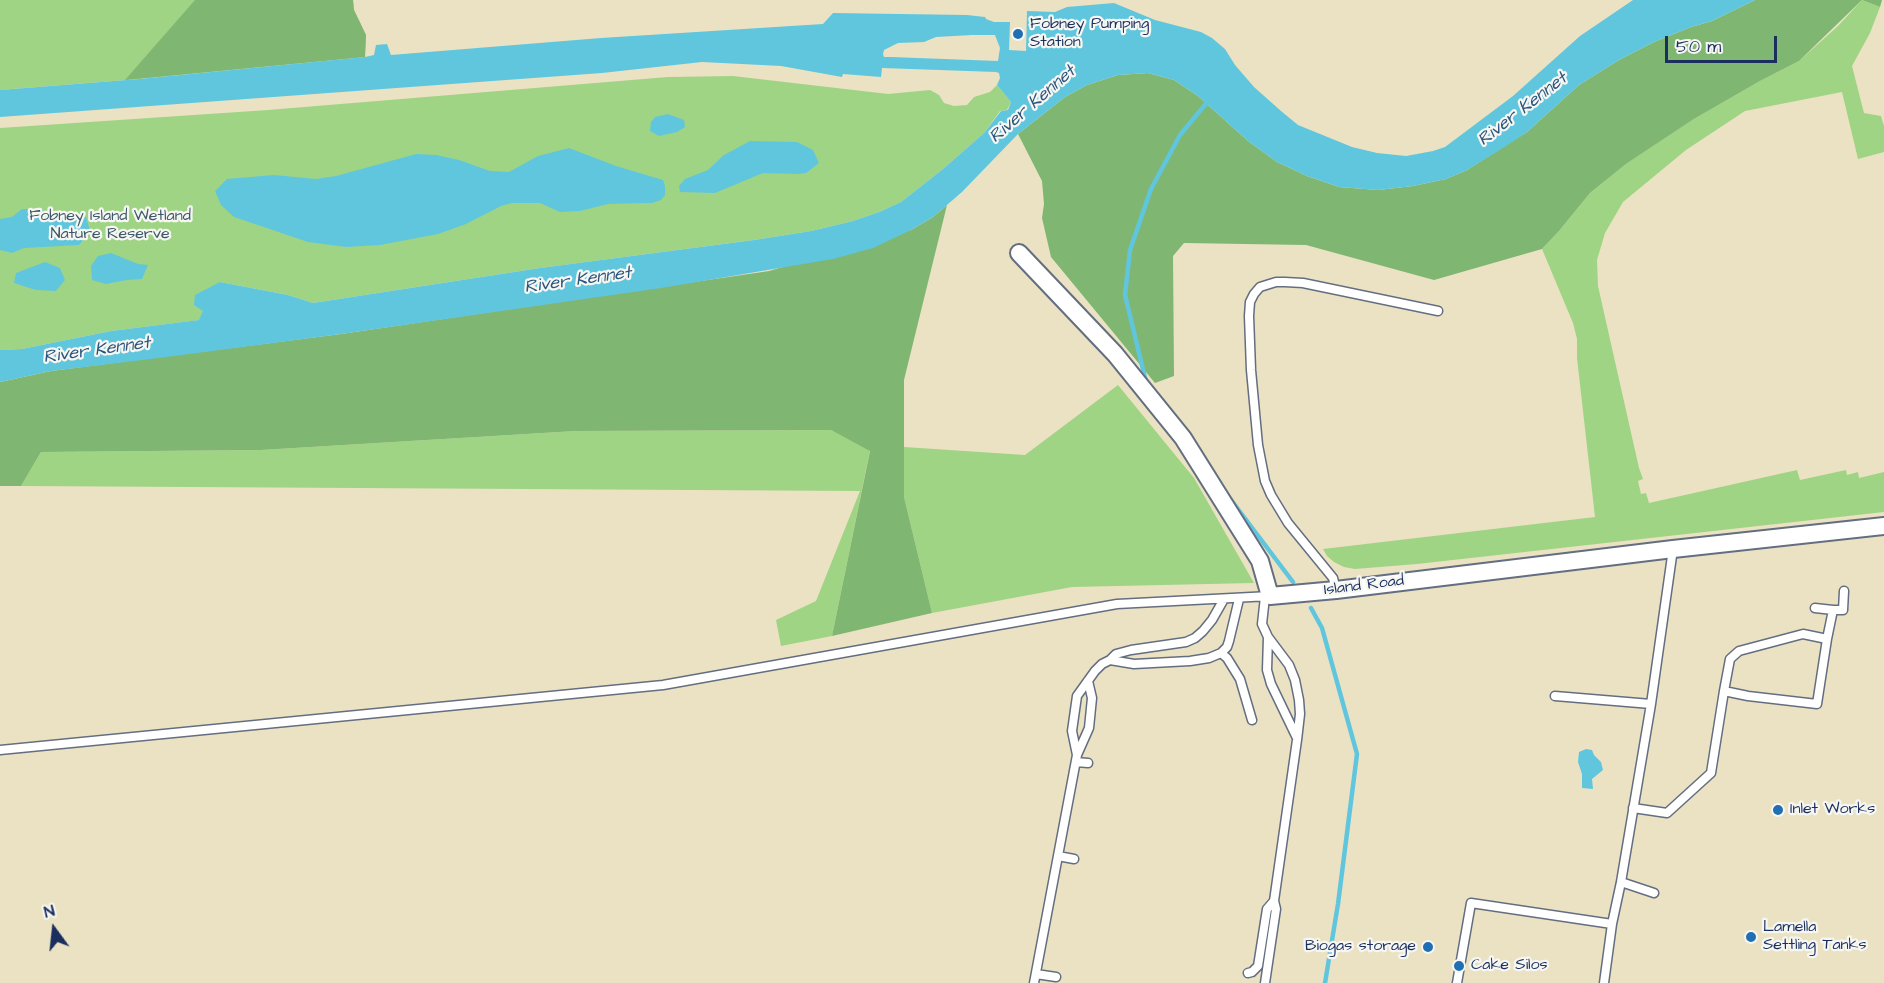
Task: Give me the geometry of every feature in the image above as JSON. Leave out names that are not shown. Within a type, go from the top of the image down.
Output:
[{"type":"street","points":[[1019,253],[1115,354],[1183,438],[1260,561],[1267,596]]},
{"type":"street","name":"Island Road","points":[[1267,596],[1336,590],[1884,526]]},
{"type":"lane","points":[[1336,590],[1333,578],[1288,523],[1265,481],[1258,445],[1252,381],[1250,302],[1260,287],[1285,282],[1303,283],[1438,311]]},
{"type":"lane","points":[[1604,983],[1612,924],[1651,704],[1673,549]]},
{"type":"lane","points":[[1815,608],[1843,610],[1844,591]]},
{"type":"lane","points":[[0,750],[663,685],[1117,604],[1267,596],[1262,624],[1268,637],[1288,665],[1298,689],[1300,707],[1298,740],[1274,901],[1276,909],[1265,983]]},
{"type":"lane","points":[[1076,758],[1072,731],[1077,696],[1102,664],[1116,654],[1186,642],[1195,638],[1212,620],[1224,599]]},
{"type":"lane","points":[[1110,660],[1134,664],[1190,661],[1209,658],[1221,653],[1229,641],[1239,599]]},
{"type":"lane","points":[[1724,691],[1817,704],[1833,610]]},
{"type":"lane","points":[[1633,808],[1667,813],[1711,773],[1730,659],[1739,651],[1803,634],[1827,639]]},
{"type":"lane","points":[[1268,637],[1267,670],[1271,684],[1298,740]]},
{"type":"lane","points":[[1221,653],[1240,679],[1252,720]]},
{"type":"lane","points":[[1056,977],[1035,978],[1076,758],[1089,728],[1092,698],[1088,681]]},
{"type":"lane","points":[[1555,696],[1651,704]]},
{"type":"lane","points":[[1076,758],[1088,763]]},
{"type":"lane","points":[[1058,856],[1074,859]]},
{"type":"lane","points":[[1621,882],[1654,893]]},
{"type":"lane","points":[[1248,973],[1258,966],[1267,909],[1274,901]]},
{"type":"lane","points":[[1457,983],[1471,903],[1612,924]]},
{"type":"green space","points":[[0,0],[353,0],[354,10],[366,35],[365,57],[0,90]]},
{"type":"green space","points":[[195,0],[353,0],[354,10],[366,35],[365,57],[125,80]]},
{"type":"green space","points":[[1755,0],[1862,0],[1799,61],[1694,119],[1626,164],[1590,193],[1542,249],[1434,280],[1306,245],[1184,243],[1173,256],[1174,376],[1155,383],[1051,257],[1042,218],[1044,204],[1042,181],[1018,134],[1065,97],[1087,85],[1118,75],[1148,73],[1174,80],[1198,96],[1248,141],[1277,162],[1307,176],[1339,187],[1378,190],[1413,186],[1446,179],[1467,170],[1527,132],[1579,85],[1619,60],[1654,42],[1712,21]]},
{"type":"green space","points":[[1862,0],[1880,7],[1870,33],[1852,66],[1864,113],[1881,116],[1884,126],[1884,152],[1858,159],[1842,92],[1745,111],[1686,150],[1623,202],[1605,233],[1597,260],[1598,286],[1643,479],[1638,481],[1641,494],[1646,493],[1649,503],[1797,470],[1800,480],[1846,470],[1847,475],[1858,472],[1859,478],[1884,472],[1884,512],[1355,569],[1344,567],[1327,556],[1323,549],[1595,517],[1577,358],[1577,339],[1573,323],[1542,249],[1590,193],[1626,164],[1694,119],[1799,61],[1838,26]]},
{"type":"green space","points":[[1862,0],[1882,0],[1880,7]]},
{"type":"green space","name":"Fobney Island Wetland Nature Reserve","points":[[733,76],[888,94],[930,90],[939,95],[944,103],[954,106],[967,105],[974,97],[990,92],[997,85],[1011,102],[1007,110],[1000,111],[984,133],[901,202],[853,221],[811,231],[754,240],[540,268],[313,303],[288,295],[220,282],[200,320],[111,331],[22,349],[0,350],[0,128],[268,110],[668,77]]},
{"type":"green space","points":[[947,205],[904,380],[904,497],[932,613],[832,636],[870,451],[831,430],[576,431],[261,450],[41,452],[21,486],[0,486],[0,382],[51,371],[341,334],[769,271],[911,230],[933,217]]},
{"type":"green space","points":[[1118,385],[1194,478],[1254,583],[1072,587],[932,613],[904,497],[904,447],[1025,455]]},
{"type":"green space","points":[[831,430],[870,450],[832,636],[781,646],[776,620],[816,601],[860,491],[21,486],[41,452],[261,450],[576,431]]},
{"type":"water","name":"River Kennet","points":[[1633,0],[1755,0],[1712,21],[1654,42],[1619,60],[1579,85],[1527,132],[1467,170],[1446,179],[1378,190],[1339,187],[1277,162],[1248,141],[1198,96],[1174,80],[1148,73],[1118,75],[1087,85],[1065,97],[1018,134],[962,192],[933,217],[873,248],[833,259],[661,288],[341,334],[51,371],[0,382],[0,350],[22,349],[111,331],[199,320],[203,311],[194,305],[195,295],[220,282],[288,295],[313,303],[540,268],[754,240],[811,231],[853,221],[901,202],[984,133],[1001,111],[1008,110],[1011,102],[997,85],[1000,78],[999,73],[996,72],[882,68],[881,77],[843,74],[842,77],[781,66],[702,62],[602,73],[0,117],[0,90],[365,57],[374,55],[376,45],[387,44],[391,55],[601,38],[823,24],[833,13],[985,17],[994,22],[1010,22],[1009,50],[1026,51],[1027,11],[1055,12],[1067,7],[1114,3],[1155,20],[1201,32],[1212,38],[1225,49],[1254,87],[1298,125],[1352,147],[1377,153],[1406,156],[1445,147],[1513,96],[1580,36]],"holes":[[[995,35],[1000,48],[998,61],[884,57],[883,54],[884,50],[898,43],[924,42],[936,37]]]},
{"type":"water","points":[[668,114],[684,120],[685,127],[677,132],[659,136],[650,131],[651,122],[655,117]]},
{"type":"water","points":[[750,141],[797,142],[813,150],[819,163],[806,173],[763,173],[715,193],[680,192],[679,186],[685,179],[708,170],[724,155]]},
{"type":"water","points":[[569,148],[616,166],[663,180],[665,195],[661,200],[652,203],[608,204],[580,211],[560,212],[540,203],[512,203],[438,234],[380,245],[346,247],[308,242],[234,217],[221,205],[215,191],[227,179],[274,175],[316,179],[336,176],[416,154],[436,155],[490,171],[509,172],[538,156]]},
{"type":"water","points":[[22,209],[38,209],[63,217],[86,217],[90,231],[79,245],[24,248],[12,253],[0,250],[0,219],[12,217]]},
{"type":"water","points":[[111,253],[138,264],[148,265],[142,279],[106,284],[92,280],[91,266],[98,256]]},
{"type":"water","points":[[45,262],[60,268],[65,280],[56,291],[36,290],[14,283],[16,273]]},
{"type":"water","points":[[1586,749],[1592,750],[1601,762],[1603,770],[1592,779],[1593,789],[1582,788],[1582,774],[1578,762],[1579,752]]},
{"type":"waterway","points":[[1146,382],[1125,295],[1130,250],[1151,189],[1180,135],[1209,100]]},
{"type":"waterway","points":[[1228,496],[1293,582]]},
{"type":"waterway","points":[[1311,608],[1322,628],[1357,754],[1338,904],[1325,983]]},
{"type":"place","name":"Fobney Pumping Station","points":[[1018,34]]},
{"type":"place","name":"Inlet Works","points":[[1778,810]]},
{"type":"place","name":"Lamella Settling Tanks","points":[[1751,937]]},
{"type":"place","name":"Biogas storage","points":[[1428,947]]},
{"type":"place","name":"Cake Silos","points":[[1459,966]]}]
